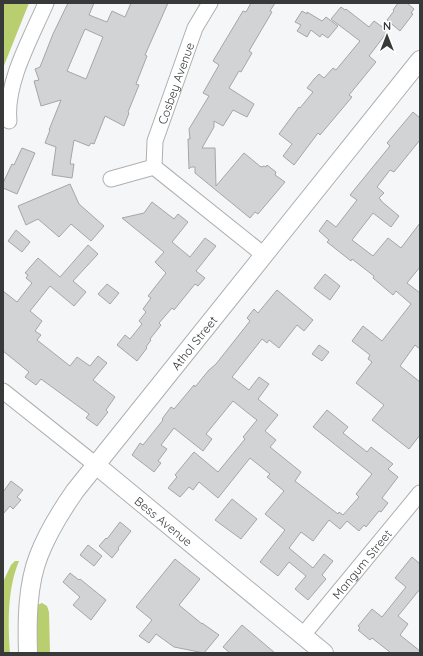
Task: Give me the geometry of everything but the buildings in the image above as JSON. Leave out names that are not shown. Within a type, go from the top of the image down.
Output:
[{"type":"street","points":[[10,121],[8,109],[16,74],[46,3]]},
{"type":"street","name":"Cosbey Avenue","points":[[154,167],[155,141],[195,28],[210,3]]},
{"type":"street","name":"Athol Street","points":[[28,653],[29,603],[32,579],[38,556],[60,512],[75,491],[420,60]]},
{"type":"street","points":[[112,179],[154,167],[264,255]]},
{"type":"street","name":"Bess Avenue","points":[[3,391],[324,653]]},
{"type":"street","name":"Mangum Street","points":[[303,635],[420,493]]},
{"type":"green space","points":[[3,3],[29,3],[3,68]]},
{"type":"green space","points":[[15,561],[19,561],[10,595],[10,653],[3,653],[3,582],[11,565]]},
{"type":"green space","points":[[42,603],[47,606],[49,612],[50,653],[34,653],[37,605]]}]
